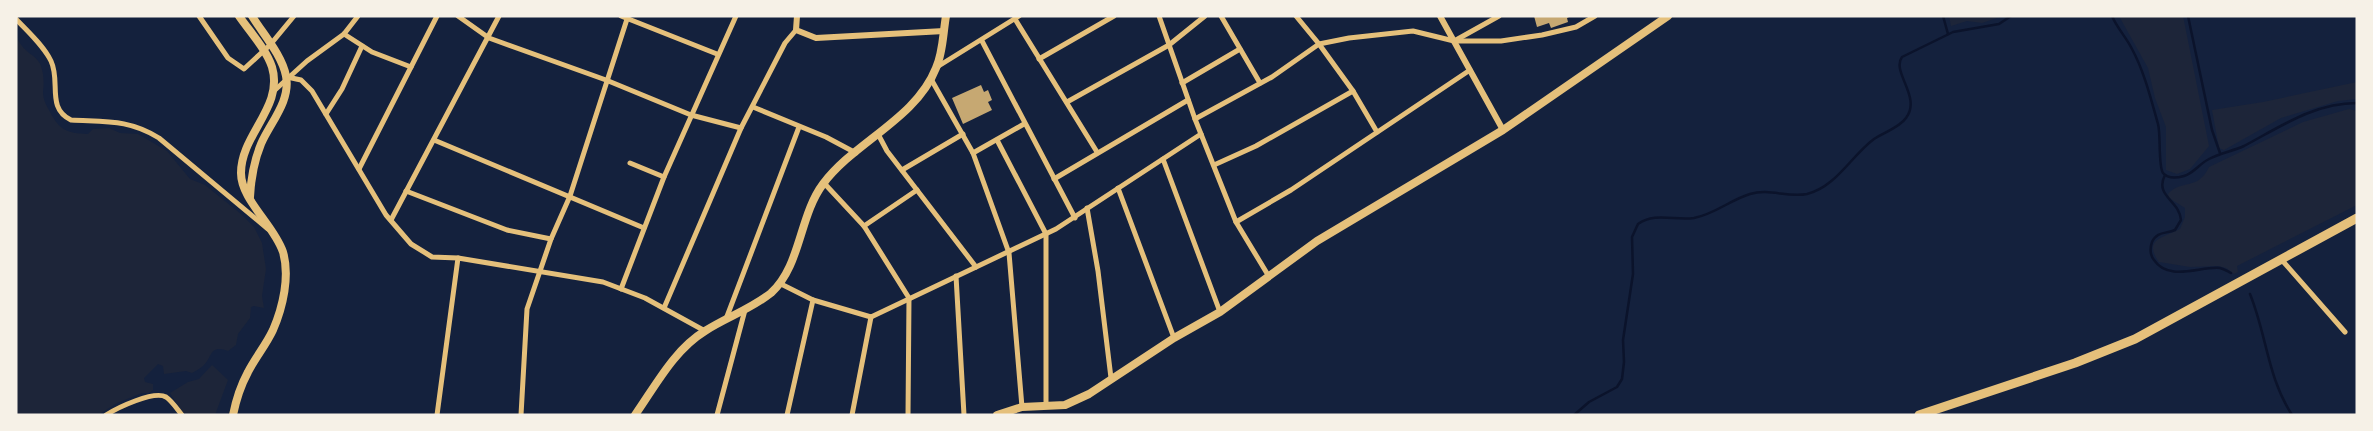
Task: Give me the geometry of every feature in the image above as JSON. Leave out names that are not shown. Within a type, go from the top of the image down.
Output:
[{"type":"main road","points":[[233,415],[247,373],[273,330],[283,294],[285,264],[276,235],[250,199],[241,182],[248,142],[275,90],[271,66],[239,16]]},
{"type":"main road","points":[[250,199],[254,166],[262,143],[284,98],[286,77],[279,58],[252,16]]},
{"type":"main road","points":[[636,415],[677,356],[705,331],[745,310],[770,293],[780,283],[795,251],[811,207],[824,183],[906,110],[931,79],[937,67],[946,16]]},
{"type":"main road","points":[[997,415],[1022,407],[1065,405],[1074,401],[1174,338],[1220,312],[1268,275],[1366,210],[1503,130],[1668,16]]},
{"type":"main road","points":[[1919,415],[1935,413],[2075,363],[2130,341],[2357,218]]},
{"type":"street","points":[[200,16],[228,58],[244,69],[270,46],[294,16]]},
{"type":"street","points":[[275,90],[286,77],[344,34],[358,16]]},
{"type":"street","points":[[359,169],[437,16]]},
{"type":"street","points":[[458,16],[488,38],[606,80],[691,115],[741,128]]},
{"type":"street","points":[[391,220],[499,16]]},
{"type":"street","points":[[621,16],[717,54]]},
{"type":"street","points":[[622,289],[664,177],[717,54],[736,16]]},
{"type":"street","points":[[664,308],[741,128],[785,43],[796,30],[797,16]]},
{"type":"street","points":[[1039,59],[1114,16]]},
{"type":"street","points":[[1159,16],[1195,119],[1236,222],[1268,275]]},
{"type":"street","points":[[1067,102],[1169,45],[1205,16]]},
{"type":"street","points":[[1221,16],[1260,84]]},
{"type":"street","points":[[1296,16],[1353,91],[1377,132]]},
{"type":"street","points":[[1440,16],[1503,130]]},
{"type":"street","points":[[1454,41],[1499,16]]},
{"type":"street","points":[[1195,119],[1260,84],[1319,44],[1349,38],[1413,31],[1454,41],[1501,41],[1542,35],[1576,27],[1595,16]]},
{"type":"street","points":[[521,415],[527,309],[551,239],[570,196],[627,18]]},
{"type":"street","points":[[937,67],[1017,18],[1039,59],[1097,152]]},
{"type":"street","points":[[16,19],[51,61],[55,72],[56,102],[62,116],[71,120],[129,123],[144,128],[188,160],[276,235]]},
{"type":"street","points":[[796,30],[816,38],[944,31]]},
{"type":"street","points":[[344,34],[362,46],[411,67]]},
{"type":"street","points":[[982,41],[1075,218]]},
{"type":"street","points":[[326,114],[342,89],[362,46]]},
{"type":"street","points":[[1182,83],[1240,49]]},
{"type":"street","points":[[1236,222],[1291,190],[1470,70]]},
{"type":"street","points":[[286,77],[301,80],[312,92],[391,220],[410,244],[432,257],[458,258],[603,282],[664,308],[705,331]]},
{"type":"street","points":[[931,79],[973,153],[1009,253],[1022,407]]},
{"type":"street","points":[[1214,165],[1256,146],[1353,91]]},
{"type":"street","points":[[1054,179],[1188,100]]},
{"type":"street","points":[[753,107],[826,137],[856,153]]},
{"type":"street","points":[[973,153],[1024,124]]},
{"type":"street","points":[[726,320],[799,127]]},
{"type":"street","points":[[878,134],[902,170],[976,268]]},
{"type":"street","points":[[902,170],[962,134]]},
{"type":"street","points":[[780,283],[813,300],[871,317],[1009,253],[1075,218],[1087,208],[1201,134]]},
{"type":"street","points":[[434,140],[644,228]]},
{"type":"street","points":[[998,140],[1046,234],[1046,405]]},
{"type":"street","points":[[1163,159],[1220,312]]},
{"type":"street","points":[[630,163],[664,177]]},
{"type":"street","points":[[824,183],[864,226],[909,298],[908,415]]},
{"type":"street","points":[[1118,188],[1174,338]]},
{"type":"street","points":[[864,226],[917,190]]},
{"type":"street","points":[[406,191],[507,230],[551,239]]},
{"type":"street","points":[[1087,208],[1098,271],[1111,378]]},
{"type":"street","points":[[437,415],[458,258]]},
{"type":"street","points":[[2281,259],[2345,332]]},
{"type":"street","points":[[956,276],[964,415]]},
{"type":"street","points":[[787,415],[813,300]]},
{"type":"street","points":[[717,415],[745,310]]},
{"type":"street","points":[[852,415],[871,317]]},
{"type":"street","points":[[106,415],[146,397],[156,395],[163,395],[168,398],[182,415]]},
{"type":"shaded area","points":[[1949,16],[2003,16],[1982,23],[1967,21],[1951,26]]},
{"type":"shaded area","points":[[2119,16],[2183,16],[2209,146],[2190,169],[2177,174],[2166,170],[2166,127],[2155,98],[2148,68]]},
{"type":"shaded area","points":[[16,34],[21,45],[41,66],[44,79],[44,99],[60,126],[80,134],[88,134],[93,129],[109,128],[120,133],[138,134],[167,151],[190,179],[205,185],[241,214],[254,227],[262,243],[266,269],[262,296],[264,308],[251,307],[250,318],[238,334],[236,345],[228,351],[222,349],[214,350],[203,366],[192,373],[186,371],[164,374],[163,366],[158,364],[144,378],[145,382],[153,384],[153,390],[117,403],[98,415],[16,415]]},
{"type":"shaded area","points":[[2357,82],[2357,99],[2338,101],[2281,118],[2224,150],[2219,148],[2212,110],[2263,102]]},
{"type":"shaded area","points":[[2349,109],[2357,111],[2357,205],[2237,266],[2238,272],[2234,274],[2226,268],[2218,266],[2190,267],[2159,262],[2154,254],[2154,244],[2162,237],[2180,229],[2185,217],[2185,208],[2169,198],[2168,194],[2178,187],[2200,179],[2209,167],[2303,122]]},
{"type":"shaded area","points":[[212,365],[228,380],[215,415],[184,415],[170,393],[188,382],[199,379]]},
{"type":"building","points":[[1534,16],[1571,16],[1567,18],[1568,22],[1551,28],[1549,23],[1537,27]]},
{"type":"building","points":[[981,85],[984,92],[988,90],[992,100],[988,102],[992,110],[963,124],[952,98]]},
{"type":"waterway","points":[[1943,16],[1948,34]]},
{"type":"waterway","points":[[1574,415],[1589,402],[1617,387],[1622,379],[1624,362],[1623,340],[1633,274],[1632,237],[1638,224],[1651,218],[1687,219],[1702,216],[1757,192],[1800,195],[1807,194],[1826,185],[1874,139],[1906,118],[1911,102],[1900,70],[1902,57],[1953,32],[1999,24],[2011,16]]},
{"type":"waterway","points":[[2112,16],[2132,49],[2144,76],[2158,124],[2161,169],[2167,176],[2176,178],[2188,175],[2209,159],[2244,146],[2298,117],[2326,107],[2357,103]]},
{"type":"waterway","points":[[2188,16],[2212,130],[2220,153]]},
{"type":"waterway","points":[[2165,175],[2162,182],[2163,188],[2180,213],[2181,220],[2175,230],[2159,234],[2154,238],[2151,249],[2154,260],[2160,267],[2176,272],[2220,268],[2231,273]]},
{"type":"waterway","points":[[2250,294],[2277,386],[2292,415]]}]
